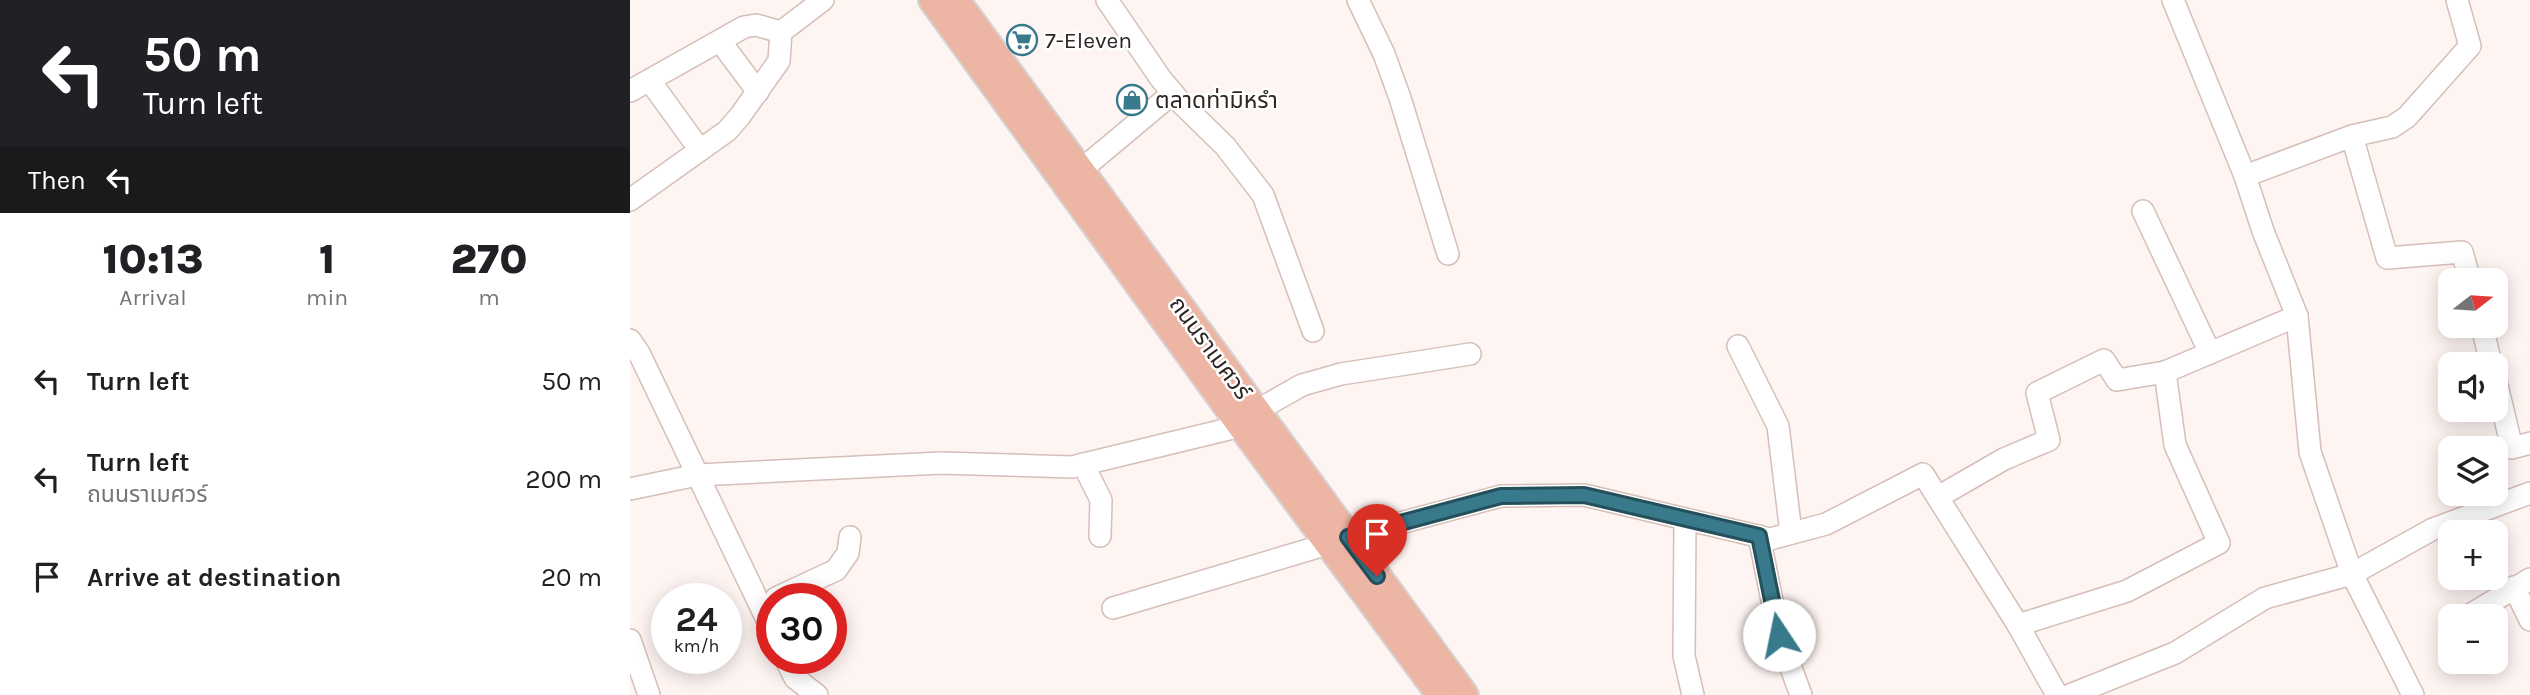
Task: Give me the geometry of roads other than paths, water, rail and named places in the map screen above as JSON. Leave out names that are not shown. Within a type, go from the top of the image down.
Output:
[{"type":"main road","name":"ถนนราเมศวร์","points":[[932,0],[1338,540],[1440,695]]},
{"type":"main road","name":"ถนนราเมศวร์","points":[[956,0],[1080,170],[1249,419]]},
{"type":"main road","name":"ถนนราเมศวร์","points":[[1338,540],[1465,695]]},
{"type":"street","points":[[630,200],[727,131],[779,61],[781,32],[822,0]]},
{"type":"street","points":[[1107,0],[1172,93],[1225,146],[1263,195],[1313,331]]},
{"type":"street","points":[[1358,0],[1384,54],[1400,98],[1448,254]]},
{"type":"street","points":[[2173,0],[2245,176],[2263,231],[2297,316],[2310,452],[2353,574],[2413,695]]},
{"type":"street","points":[[2245,176],[2352,136],[2392,127],[2407,117],[2470,46],[2457,0]]},
{"type":"street","points":[[630,91],[744,27],[757,26],[781,32]]},
{"type":"street","points":[[720,41],[758,92]]},
{"type":"street","points":[[650,81],[700,150]]},
{"type":"street","points":[[1080,170],[1172,93]]},
{"type":"street","points":[[2352,136],[2387,258],[2462,252],[2467,268]]},
{"type":"street","points":[[2143,211],[2210,353]]},
{"type":"street","points":[[1938,497],[2004,459],[2049,440],[2037,393],[2104,360],[2117,380],[2165,372],[2297,316]]},
{"type":"street","points":[[1738,346],[1778,426],[1791,533]]},
{"type":"street","points":[[633,350],[696,475],[758,583]]},
{"type":"street","points":[[630,489],[696,475],[941,463],[1072,467],[1249,419],[1302,385],[1340,374],[1470,354]]},
{"type":"street","points":[[2018,625],[2127,591],[2218,542],[2175,446],[2165,372]]},
{"type":"street","points":[[2506,422],[2512,448],[2530,443]]},
{"type":"street","points":[[1083,464],[1101,500],[1100,536]]},
{"type":"street","points":[[1113,608],[1338,540],[1501,496],[1584,495],[1770,539],[1826,524],[1923,474],[2018,625],[2057,695]]},
{"type":"street","points":[[2070,695],[2175,653],[2265,598],[2353,574],[2432,530],[2530,493]]},
{"type":"street","points":[[1685,519],[1684,656],[1693,695]]},
{"type":"street","points":[[1759,536],[1779,635],[1801,695]]},
{"type":"street","points":[[809,583],[836,570],[848,553],[850,537]]},
{"type":"street","points":[[2488,604],[2522,583],[2530,620]]},
{"type":"street","points":[[630,640],[649,695]]},
{"type":"street","points":[[795,687],[817,695]]},
{"type":"place","name":"7-Eleven","points":[[1022,40]]},
{"type":"place","name":"ตลาดท่ามิหรำ","points":[[1132,100]]}]
